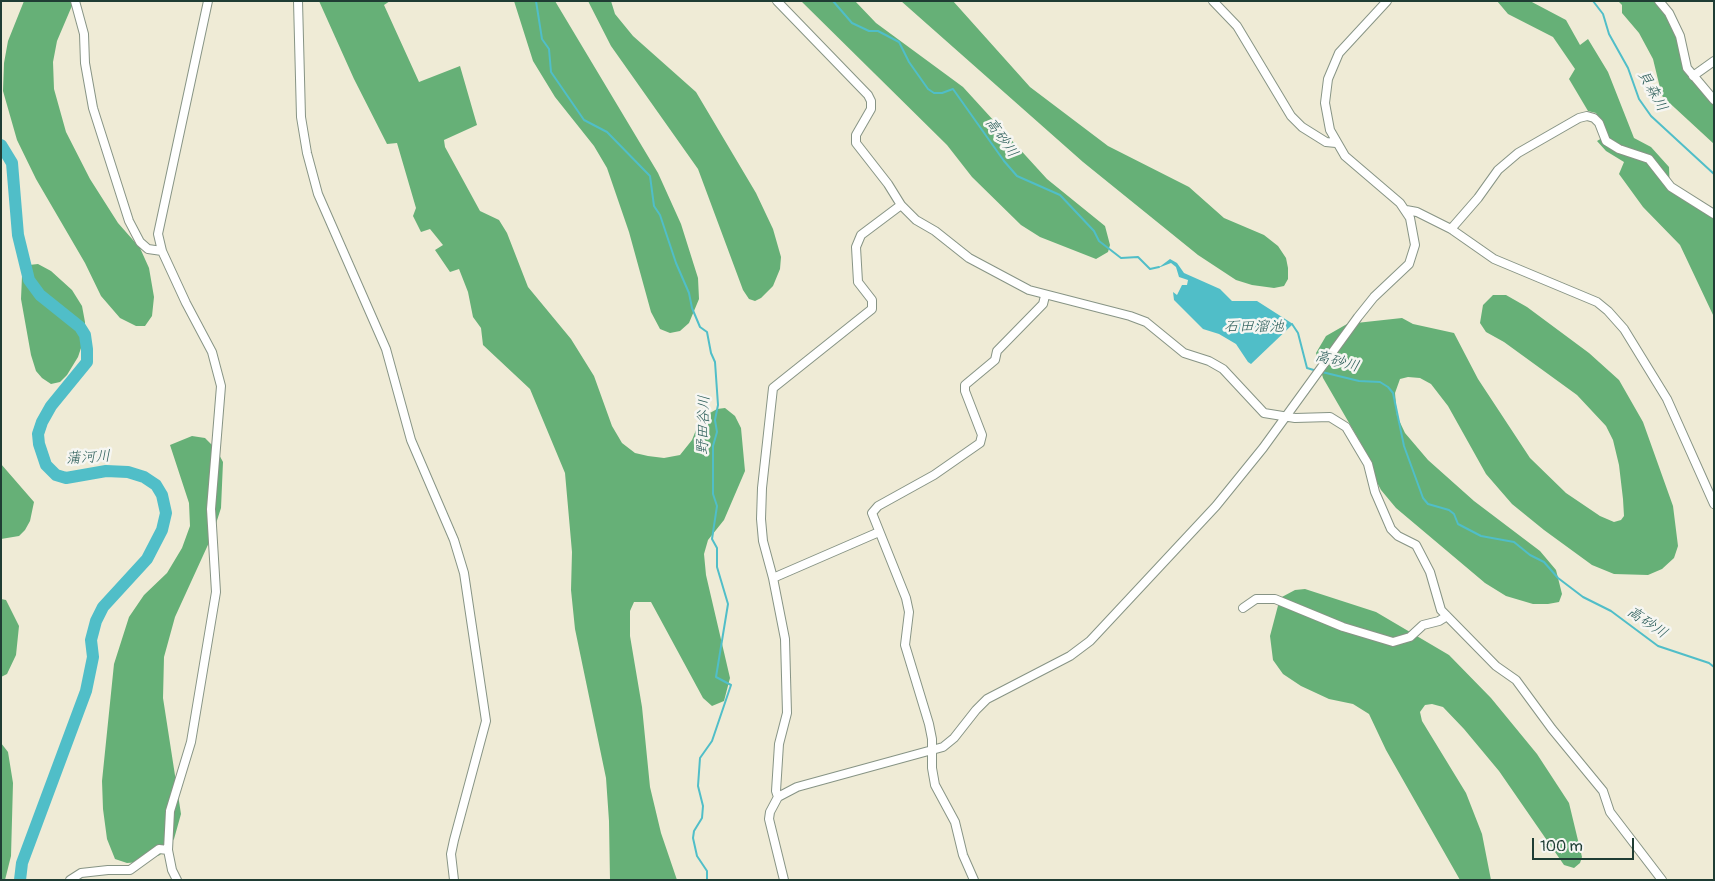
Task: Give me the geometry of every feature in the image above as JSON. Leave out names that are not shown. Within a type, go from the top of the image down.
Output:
[{"type":"street","points":[[76,1],[84,34],[85,63],[91,101],[130,221],[140,242],[148,249],[162,251]]},
{"type":"street","points":[[177,880],[172,870],[168,850],[170,812],[190,742],[216,592],[211,509],[221,396],[218,370],[212,352],[186,303],[162,251],[159,226],[208,1]]},
{"type":"street","points":[[298,1],[300,110],[307,153],[318,194],[386,349],[411,440],[454,540],[464,573],[486,721],[451,854],[454,880]]},
{"type":"street","points":[[777,1],[868,96],[871,101],[871,108],[856,135],[856,143],[888,184],[900,205],[916,220],[935,231],[969,258],[1029,290],[1045,296],[1130,316],[1146,322],[1184,353],[1209,361],[1222,369],[1264,413],[1284,417],[1323,416],[1340,422],[1346,427],[1368,464],[1375,492],[1390,529],[1398,536],[1416,545],[1434,580],[1439,607],[1496,666],[1516,680],[1552,729],[1603,791],[1610,812],[1662,880]]},
{"type":"street","points":[[1213,1],[1237,26],[1291,116],[1302,127],[1326,142],[1336,143]]},
{"type":"street","points":[[1388,1],[1346,43],[1332,66],[1328,79],[1325,103],[1330,130],[1336,143],[1356,168],[1406,210],[1417,212],[1451,228],[1494,259],[1597,302],[1608,311],[1624,329],[1667,399],[1714,504]]},
{"type":"street","points":[[1659,1],[1669,13],[1680,36],[1687,68],[1714,100]]},
{"type":"street","points":[[1693,76],[1714,61]]},
{"type":"street","points":[[1451,228],[1478,198],[1498,170],[1518,153],[1579,118],[1587,116],[1594,118],[1599,123],[1603,135],[1612,145],[1649,159],[1671,187],[1714,214]]},
{"type":"street","points":[[778,798],[776,791],[779,744],[788,704],[785,639],[774,578],[763,540],[761,519],[762,488],[773,388],[872,310],[872,300],[858,282],[856,247],[861,235],[900,205]]},
{"type":"street","points":[[784,880],[769,819],[770,812],[778,798],[797,787],[932,751],[954,738],[976,710],[987,700],[1070,656],[1090,641],[1216,506],[1358,317],[1374,297],[1409,264],[1415,245],[1415,236],[1406,210]]},
{"type":"street","points":[[974,880],[963,855],[955,822],[935,785],[929,724],[905,644],[909,612],[906,598],[873,516],[874,509],[934,475],[980,443],[982,435],[964,391],[965,385],[995,360],[997,351],[1044,304],[1045,296]]},
{"type":"street","points":[[774,578],[880,532]]},
{"type":"street","points":[[1243,608],[1256,599],[1275,599],[1343,627],[1393,642],[1410,637],[1423,625],[1439,621],[1447,616]]},
{"type":"street","points":[[70,880],[81,873],[130,870],[159,849],[168,850]]},
{"type":"green space","points":[[24,1],[74,1],[57,41],[53,62],[54,89],[66,132],[90,179],[118,223],[140,248],[149,268],[154,297],[152,316],[145,326],[136,326],[120,318],[101,296],[85,263],[36,179],[17,140],[3,91],[4,63],[8,41]]},
{"type":"green space","points":[[319,1],[390,1],[384,5],[419,82],[460,66],[477,125],[444,140],[445,147],[480,211],[499,220],[507,233],[528,287],[571,339],[594,376],[612,426],[622,443],[635,453],[648,456],[664,458],[680,455],[692,440],[698,425],[717,409],[725,408],[735,416],[741,428],[745,471],[724,520],[708,540],[704,554],[706,575],[730,678],[724,701],[712,706],[703,698],[651,602],[634,602],[630,611],[630,636],[642,707],[650,787],[661,833],[677,880],[610,880],[606,778],[575,629],[571,590],[572,552],[565,473],[530,389],[483,345],[481,328],[473,317],[468,292],[459,269],[450,272],[435,250],[443,245],[430,229],[421,232],[413,216],[416,208],[397,143],[387,144],[354,79]]},
{"type":"green space","points":[[514,1],[555,1],[658,173],[681,224],[698,278],[699,299],[689,323],[680,331],[670,333],[660,329],[651,312],[629,232],[607,168],[594,146],[555,97],[533,61]]},
{"type":"green space","points":[[588,1],[611,1],[615,14],[633,36],[696,92],[756,193],[773,229],[781,257],[780,269],[773,286],[761,298],[755,301],[749,299],[743,290],[698,169],[611,46]]},
{"type":"green space","points":[[801,1],[855,1],[876,23],[963,87],[1047,179],[1105,226],[1110,245],[1108,252],[1096,259],[1040,237],[1021,225],[972,177],[947,145]]},
{"type":"green space","points":[[901,1],[953,1],[1030,87],[1108,146],[1189,187],[1224,218],[1264,235],[1278,246],[1286,258],[1288,268],[1288,279],[1284,286],[1274,288],[1252,285],[1236,280],[1198,255],[1083,162]]},
{"type":"green space","points":[[1497,1],[1530,1],[1566,20],[1580,45],[1588,39],[1608,72],[1634,138],[1651,147],[1669,167],[1670,191],[1714,218],[1714,317],[1680,245],[1643,207],[1619,174],[1624,162],[1606,151],[1597,141],[1607,135],[1596,113],[1588,111],[1569,79],[1575,69],[1553,37],[1508,14]]},
{"type":"green space","points":[[1618,1],[1654,1],[1666,15],[1677,36],[1683,70],[1714,105],[1714,144],[1662,96],[1653,59],[1639,33],[1622,13],[1622,5]]},
{"type":"green space","points":[[38,264],[51,271],[72,290],[82,306],[85,322],[85,336],[78,357],[67,375],[60,382],[51,384],[36,371],[31,355],[21,299],[22,276],[29,265]]},
{"type":"green space","points":[[1493,295],[1506,295],[1527,307],[1589,353],[1619,380],[1643,422],[1673,506],[1678,546],[1674,558],[1662,569],[1648,575],[1614,574],[1592,565],[1544,530],[1512,504],[1486,474],[1448,406],[1431,384],[1420,378],[1408,377],[1400,379],[1395,393],[1397,416],[1405,433],[1428,460],[1474,501],[1540,551],[1556,570],[1562,594],[1559,602],[1533,604],[1506,596],[1485,583],[1396,508],[1381,490],[1371,471],[1363,447],[1323,378],[1316,353],[1326,336],[1347,324],[1402,318],[1413,324],[1454,333],[1478,379],[1530,458],[1566,493],[1600,516],[1614,522],[1621,520],[1624,516],[1619,465],[1613,440],[1606,426],[1577,395],[1504,342],[1486,332],[1480,323],[1483,305]]},
{"type":"green space","points":[[192,436],[205,438],[216,449],[223,462],[221,508],[212,536],[175,617],[164,657],[163,698],[181,814],[174,839],[160,855],[141,862],[127,863],[115,859],[107,839],[103,809],[102,781],[114,664],[129,617],[144,595],[167,573],[182,548],[190,526],[189,503],[170,445]]},
{"type":"green space","points":[[1,464],[34,502],[30,521],[25,530],[19,536],[1,539]]},
{"type":"green space","points":[[1305,589],[1376,612],[1449,655],[1491,698],[1537,754],[1569,803],[1582,857],[1580,863],[1574,868],[1564,865],[1499,771],[1464,729],[1443,707],[1432,704],[1425,705],[1420,712],[1422,721],[1466,793],[1482,834],[1491,880],[1460,880],[1386,750],[1369,714],[1353,704],[1329,699],[1301,686],[1283,674],[1273,660],[1270,636],[1280,598],[1295,590]]},
{"type":"green space","points":[[1,599],[6,600],[19,626],[16,655],[7,674],[1,677]]},
{"type":"green space","points":[[1,743],[8,752],[13,783],[11,856],[5,880],[1,880]]},
{"type":"water","name":"石田溜池","points":[[1170,259],[1177,263],[1184,273],[1220,289],[1232,301],[1257,301],[1293,324],[1251,364],[1236,344],[1219,334],[1203,329],[1174,300],[1173,292],[1177,295],[1182,285],[1187,285],[1188,280],[1179,277],[1176,267],[1171,263],[1158,268]]},
{"type":"waterway","name":"野田谷川","points":[[536,1],[542,39],[549,49],[551,72],[584,120],[607,132],[650,176],[654,206],[660,215],[676,263],[689,293],[692,308],[700,327],[707,332],[711,353],[715,362],[718,405],[715,420],[717,432],[713,446],[713,494],[717,506],[712,539],[717,548],[717,567],[728,604],[716,677],[731,685],[712,741],[700,758],[698,786],[703,806],[702,818],[694,831],[693,838],[697,856],[707,871],[707,880]]},
{"type":"waterway","name":"高砂川","points":[[833,1],[852,23],[869,31],[878,31],[899,42],[909,62],[928,89],[934,93],[942,93],[953,89],[1004,161],[1017,176],[1060,195],[1094,231],[1099,241],[1121,258],[1138,257],[1150,269],[1159,267]]},
{"type":"waterway","name":"貝森川","points":[[1593,1],[1603,14],[1609,34],[1628,68],[1639,99],[1651,116],[1714,174]]},
{"type":"waterway","name":"蒲河川","points":[[1,145],[12,163],[18,235],[29,280],[40,295],[80,327],[85,335],[87,349],[87,362],[51,406],[42,422],[38,434],[39,444],[46,465],[56,475],[66,478],[106,471],[128,472],[144,477],[156,485],[162,495],[166,513],[162,530],[147,559],[103,607],[96,621],[91,640],[93,657],[86,691],[22,863],[20,880]]},
{"type":"waterway","name":"高砂川","points":[[1292,324],[1298,333],[1307,368],[1317,371]]},
{"type":"waterway","name":"高砂川","points":[[1322,372],[1359,381],[1380,382],[1393,393],[1404,446],[1423,498],[1428,504],[1449,510],[1454,514],[1458,524],[1481,536],[1514,542],[1530,555],[1544,562],[1558,578],[1583,597],[1611,611],[1658,646],[1709,663],[1714,667]]}]
